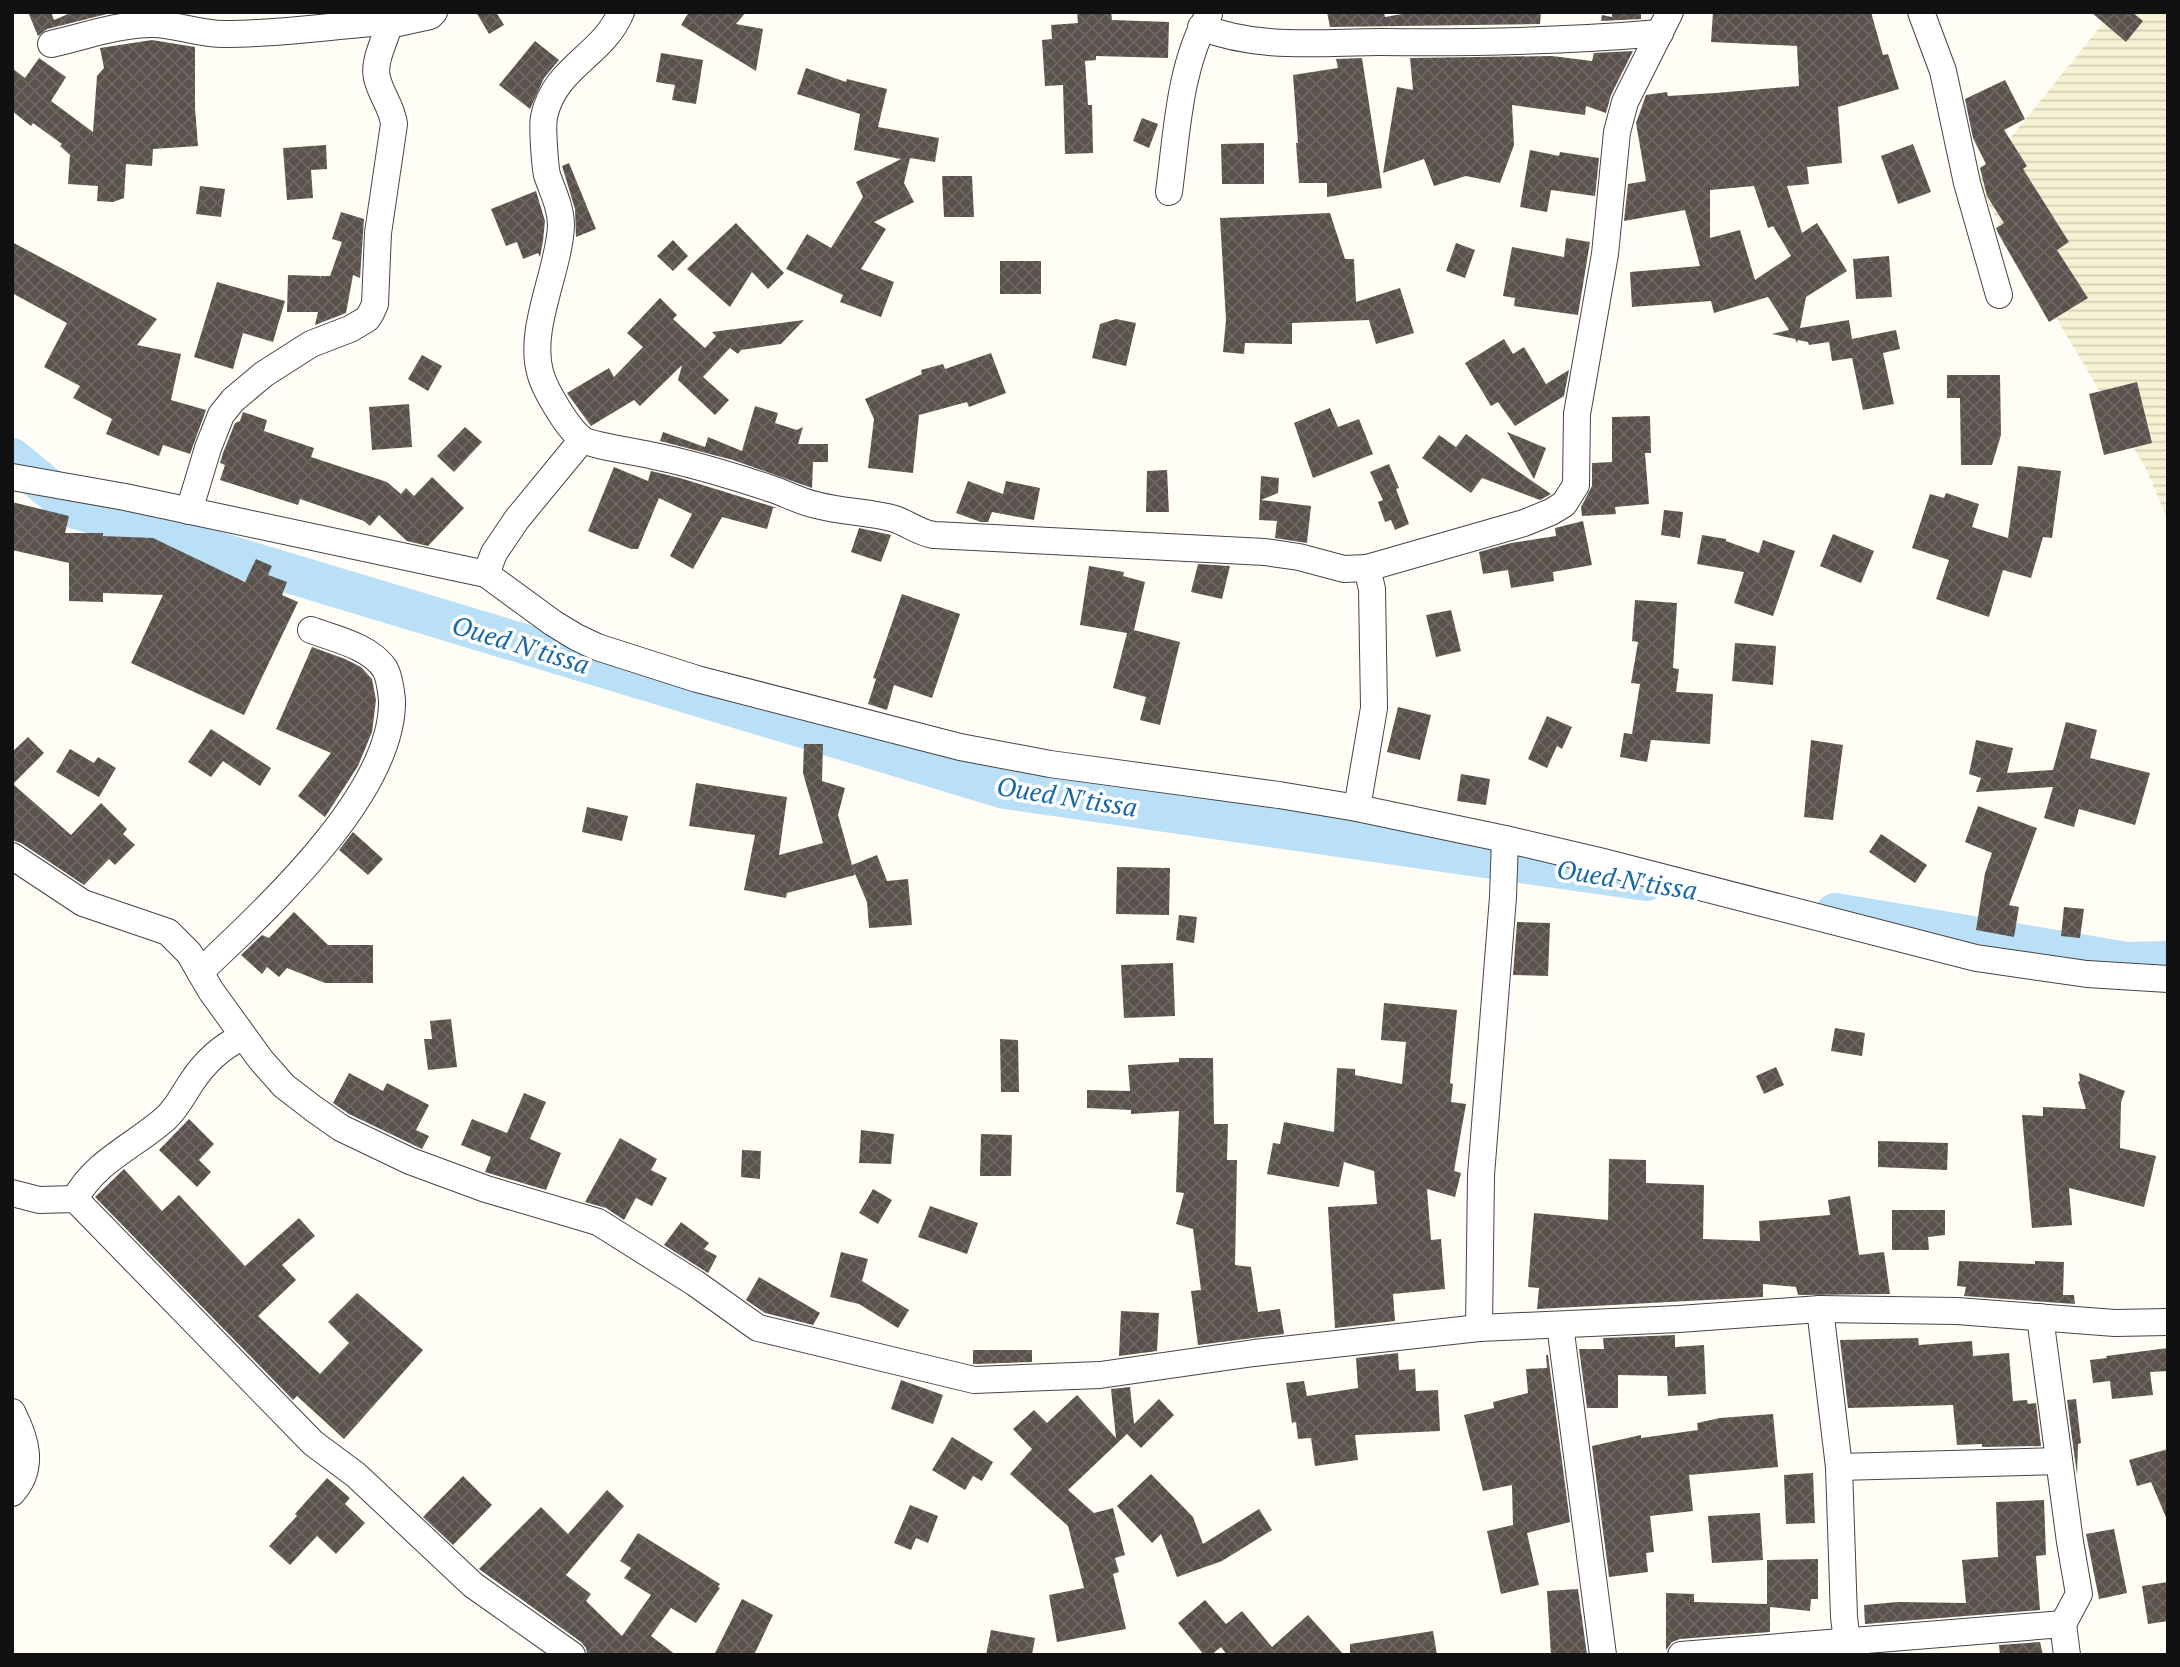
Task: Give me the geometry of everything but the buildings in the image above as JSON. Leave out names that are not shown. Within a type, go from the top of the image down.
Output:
[{"type":"street","points":[[51,44],[133,25],[178,27],[209,35],[258,33],[372,23],[390,25],[430,16],[435,12]]},
{"type":"street","points":[[621,12],[607,37],[568,71],[555,89],[543,117],[546,171],[561,213],[561,230],[540,327],[538,358],[540,373],[549,393],[582,440],[672,459],[814,505],[896,520],[921,533],[934,536],[1265,552],[1344,569],[1367,568],[1542,516],[1564,504],[1576,485],[1577,414],[1605,254],[1617,132],[1625,102],[1665,23]]},
{"type":"street","points":[[1921,12],[1943,71],[1967,183],[1999,295]]},
{"type":"street","points":[[1169,192],[1186,68],[1205,20],[1233,38],[1322,43],[1506,42],[1665,23]]},
{"type":"street","points":[[189,511],[208,448],[222,415],[233,400],[264,374],[311,344],[367,319],[375,304],[378,233],[394,124],[392,110],[377,77],[377,63],[390,25]]},
{"type":"street","points":[[486,574],[494,553],[517,519],[582,440]]},
{"type":"street","points":[[12,477],[189,511],[486,574],[576,637],[597,647],[697,679],[960,747],[1357,808],[1505,839],[1976,958],[2087,974],[2168,979]]},
{"type":"street","points":[[1357,808],[1374,708],[1372,589],[1367,568]]},
{"type":"street","points":[[200,972],[286,889],[321,847],[351,808],[373,769],[385,739],[392,715],[391,690],[385,670],[370,654],[311,630]]},
{"type":"street","points":[[1479,1328],[1481,1175],[1503,897],[1505,839]]},
{"type":"street","points":[[12,856],[83,903],[168,932],[189,953],[242,1037],[284,1086],[341,1128],[410,1161],[473,1184],[598,1222],[695,1283],[758,1328],[974,1380],[1100,1375],[1254,1353],[1479,1328],[1820,1309],[1957,1311],[2115,1323],[2168,1322]]},
{"type":"street","points":[[75,1199],[97,1169],[167,1117],[206,1063],[220,1050],[242,1037]]},
{"type":"street","points":[[12,1193],[39,1199],[75,1199],[313,1443],[356,1475],[473,1585],[572,1655]]},
{"type":"street","points":[[1820,1309],[1839,1467],[1844,1616],[1836,1646]]},
{"type":"street","points":[[2040,1317],[2079,1594],[2063,1624],[2067,1655]]},
{"type":"street","points":[[1560,1325],[1603,1655]]},
{"type":"street","points":[[12,1412],[24,1434],[27,1458],[24,1475],[12,1493]]},
{"type":"street","points":[[1839,1467],[2059,1461]]},
{"type":"street","points":[[1681,1655],[1836,1646],[2063,1624]]},
{"type":"shaded area","points":[[2112,12],[2168,12],[2168,520],[2145,467],[1975,182]]},
{"type":"waterway","name":"Oued N'tissa","points":[[12,458],[73,508],[1005,789],[1646,881]]},
{"type":"waterway","name":"Oued N'tissa","points":[[1835,913],[2127,962],[2168,961]]}]
